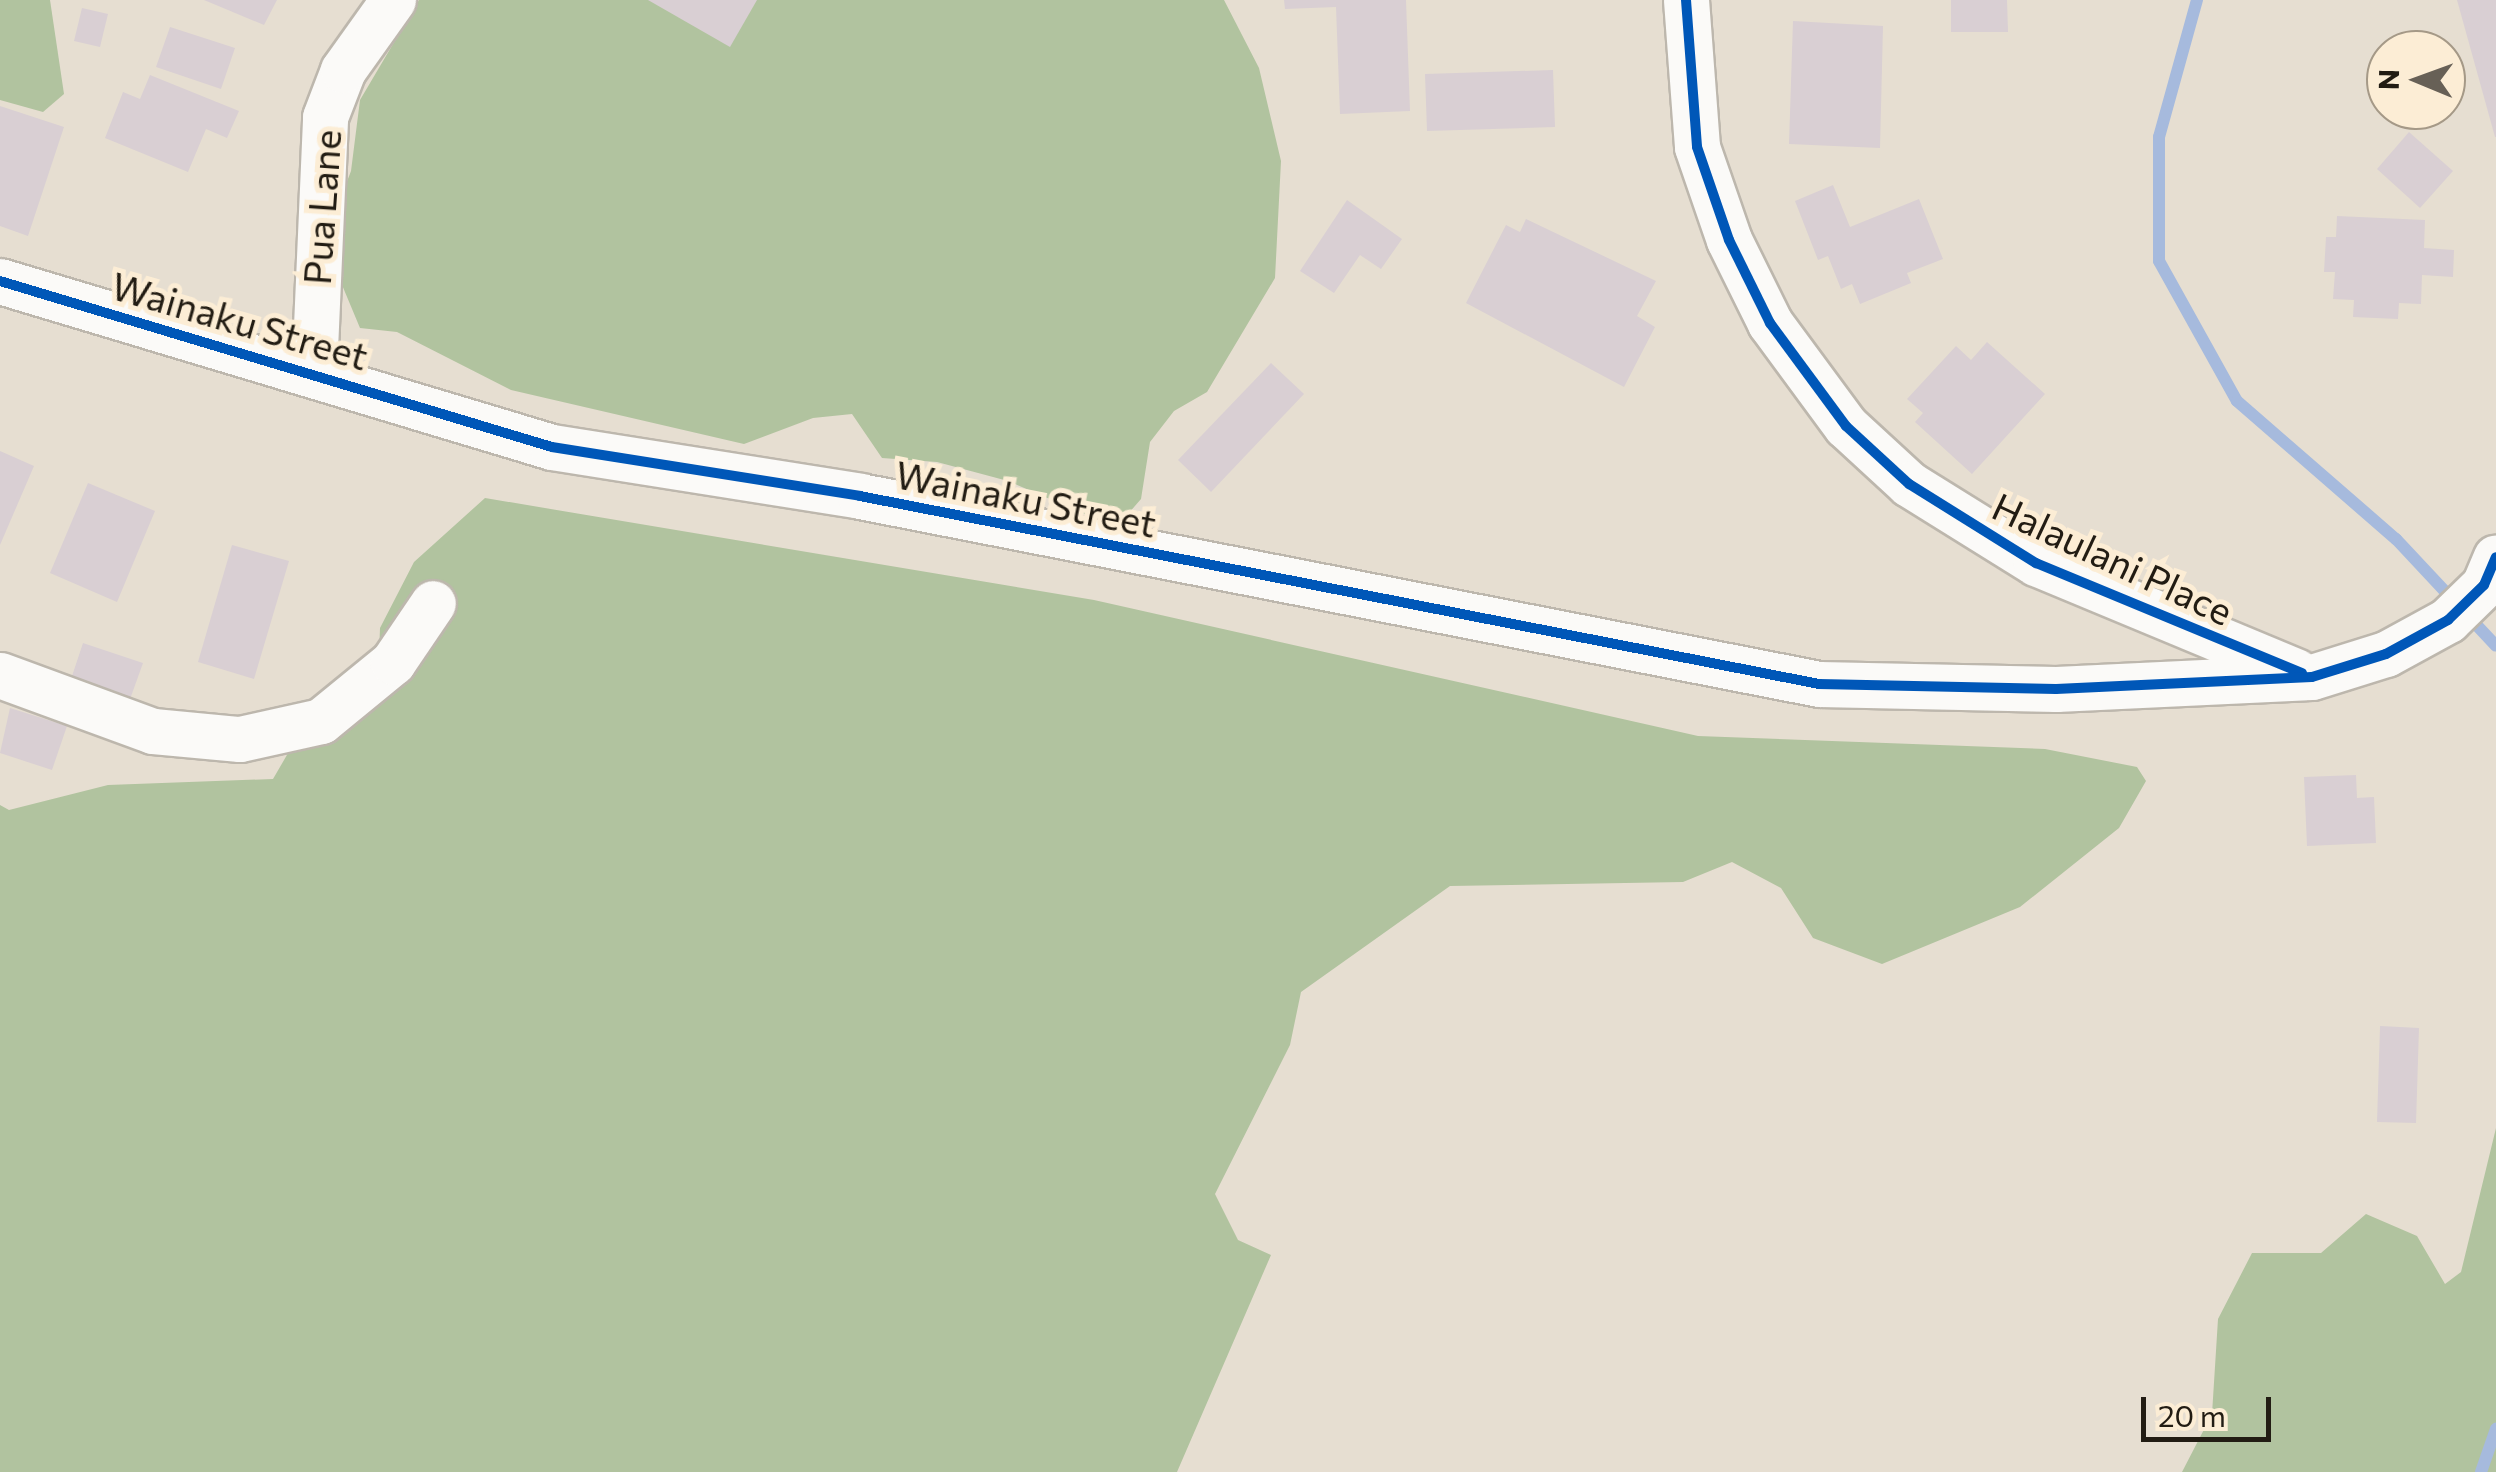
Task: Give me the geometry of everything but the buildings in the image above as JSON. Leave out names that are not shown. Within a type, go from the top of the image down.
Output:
[{"type":"street","name":"Pua Lane","points":[[314,372],[325,117],[343,70],[393,0]]},
{"type":"street","name":"Halaulani Place","points":[[1686,0],[1697,147],[1729,240],[1770,323],[1846,426],[1909,484],[2036,563],[2312,677]]},
{"type":"street","name":"Wainaku Street","points":[[0,282],[314,372],[552,447],[860,496],[1819,684],[2056,690],[2312,677],[2386,654],[2448,620],[2484,585],[2496,556]]},
{"type":"street","points":[[0,676],[153,731],[240,739],[321,721],[393,662],[433,603]]},
{"type":"green space","points":[[0,0],[50,0],[64,94],[43,112],[0,100]]},
{"type":"green space","points":[[419,0],[1224,0],[1259,68],[1281,161],[1275,278],[1207,392],[1174,411],[1150,442],[1141,499],[1128,514],[1092,517],[1008,481],[937,462],[882,458],[852,414],[813,418],[744,444],[511,390],[397,332],[360,328],[332,261],[332,221],[351,171],[360,100]]},
{"type":"green space","points":[[485,498],[1094,600],[1698,736],[2045,749],[2137,767],[2146,781],[2119,828],[2020,907],[1882,964],[1813,938],[1781,888],[1732,862],[1683,882],[1450,886],[1301,992],[1290,1045],[1215,1194],[1238,1240],[1271,1255],[1177,1472],[0,1472],[0,805],[9,810],[108,785],[273,779],[291,748],[378,684],[380,628],[414,562]]},
{"type":"green space","points":[[2496,1128],[2496,1472],[2182,1472],[2212,1414],[2218,1319],[2252,1253],[2321,1253],[2366,1214],[2417,1236],[2445,1284],[2461,1272]]},
{"type":"waterway","points":[[2197,0],[2159,137],[2159,261],[2237,401],[2396,539],[2496,646]]},
{"type":"waterway","points":[[2481,1472],[2496,1429]]},
{"type":"cycle path","points":[[1686,0],[1697,147],[1729,240],[1770,323],[1846,426],[1909,484],[2036,563],[2302,673]]},
{"type":"cycle path","points":[[0,281],[552,447],[860,496],[1819,684],[2056,689],[2312,677],[2386,654],[2448,620],[2484,585],[2496,557]]}]
